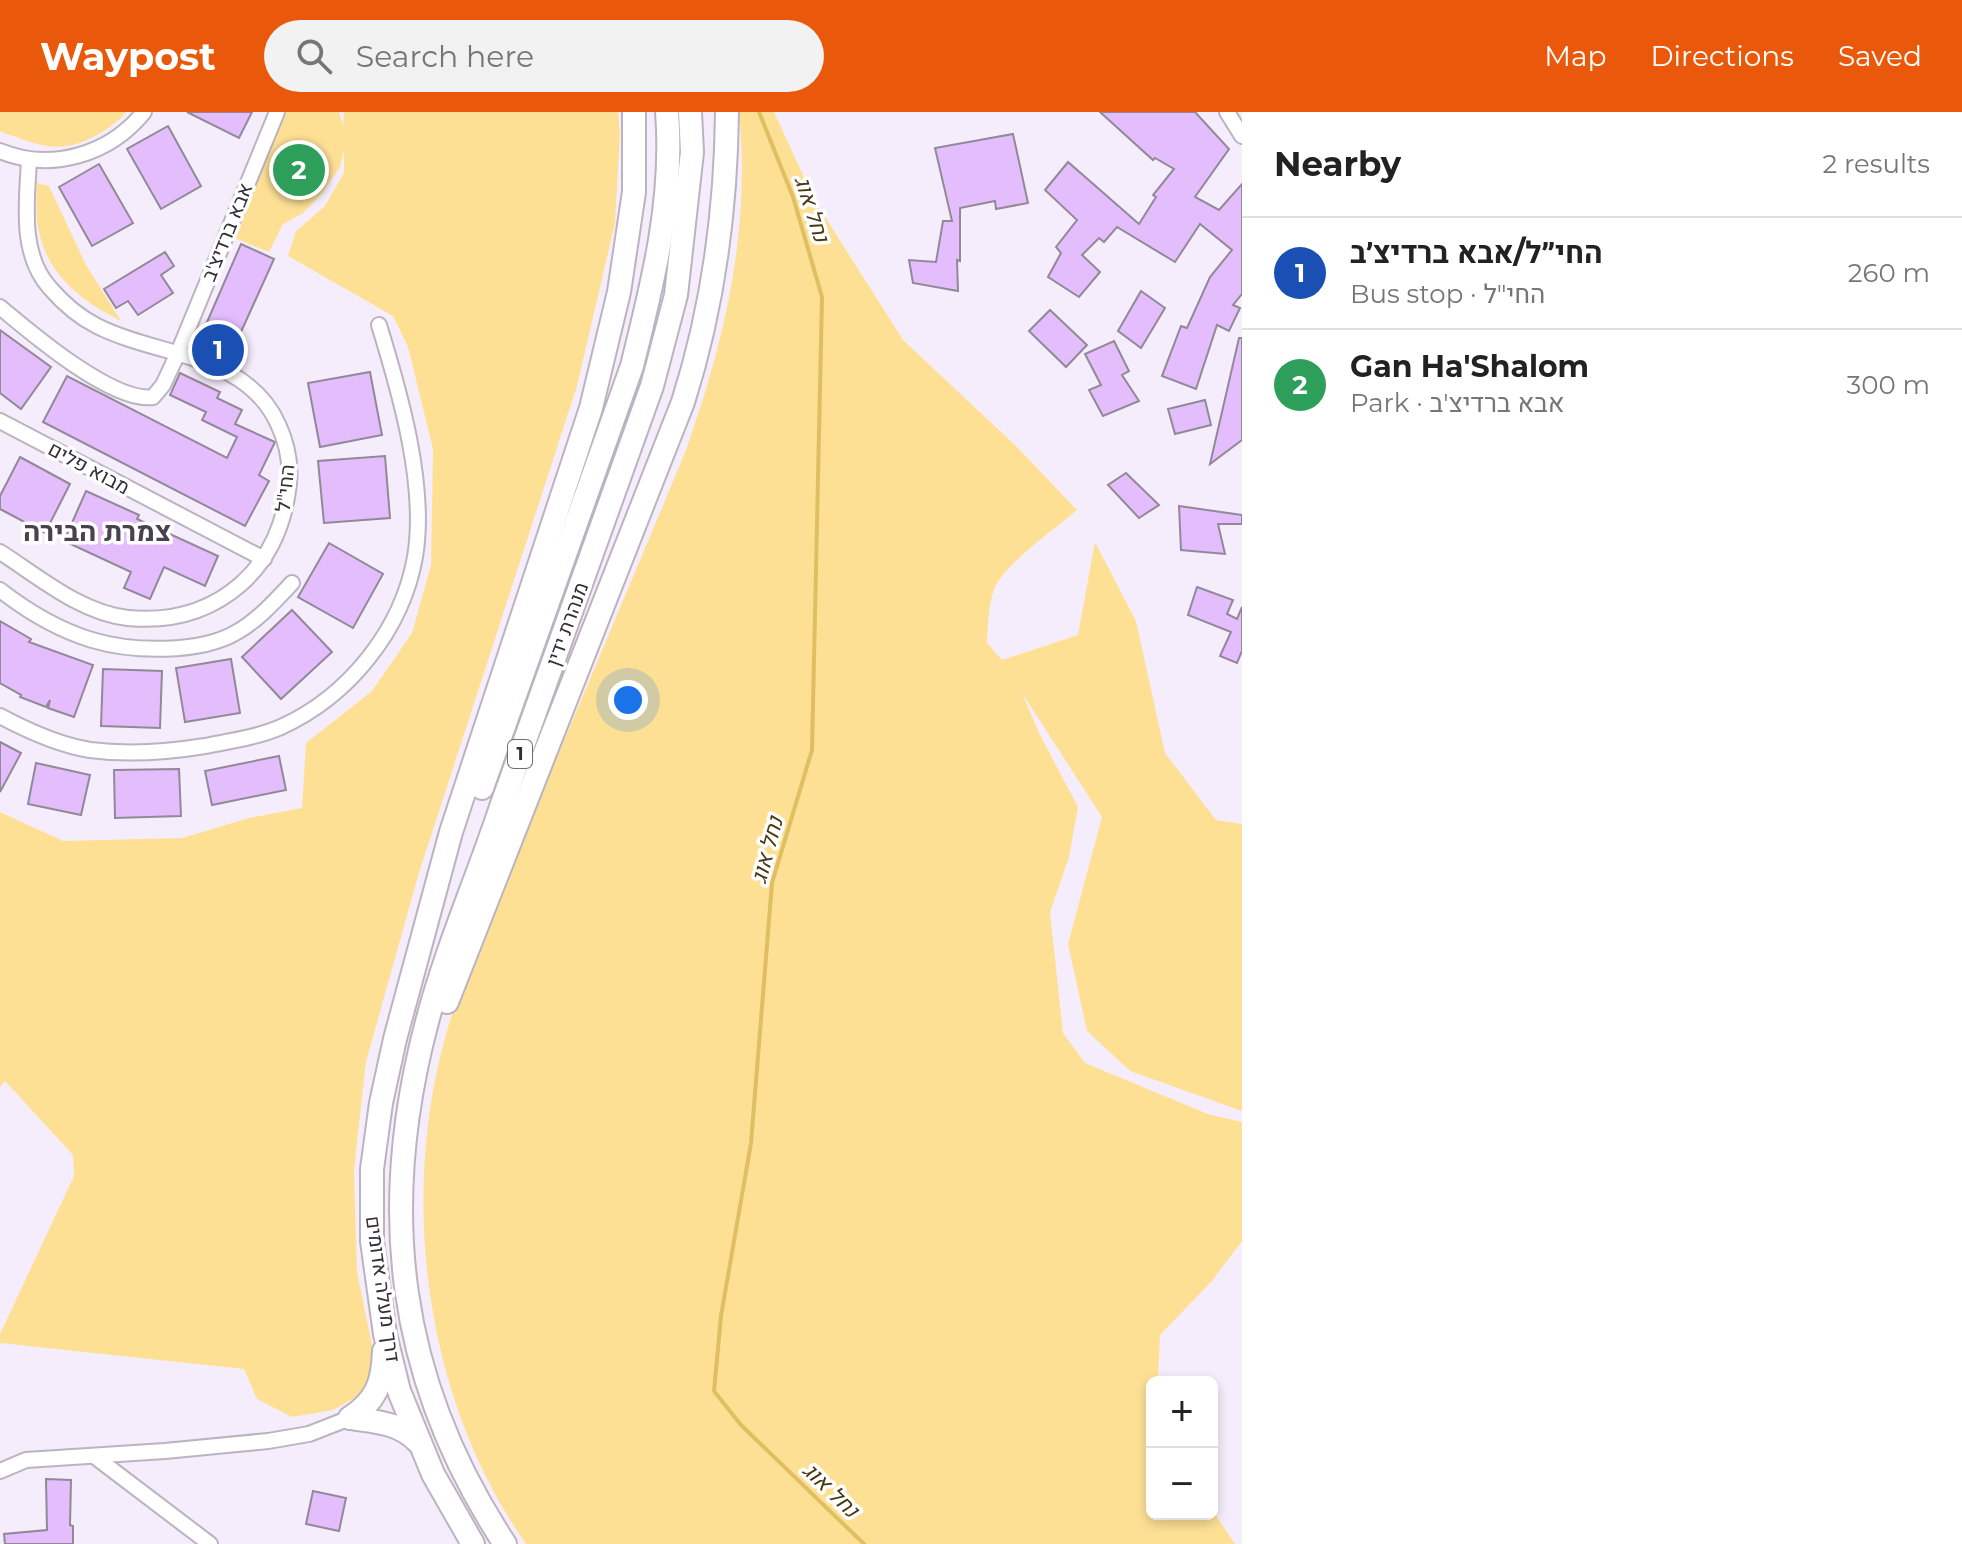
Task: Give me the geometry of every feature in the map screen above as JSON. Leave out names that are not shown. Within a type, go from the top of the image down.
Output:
[{"type":"highway","points":[[415,973],[451,832],[591,408],[619,292],[632,206],[634,112]]},
{"type":"highway","name":"מנהרת ידין","points":[[415,973],[632,366],[649,301],[663,227],[668,173],[667,112]]},
{"type":"highway","name":"מנהרת ידין","points":[[405,1128],[427,1020],[652,386],[676,295],[692,152],[690,112]]},
{"type":"highway","points":[[405,1128],[424,1058],[695,364],[704,332],[718,244],[727,152],[727,112]]},
{"type":"highway","name":"דרך מעלה אדומים","points":[[415,973],[395,1039],[381,1103],[372,1169],[372,1241],[385,1334],[399,1391],[433,1474],[473,1544]]},
{"type":"highway","name":"דרך מעלה אדומים","points":[[405,1128],[401,1168],[401,1240],[404,1284],[413,1330],[438,1416],[457,1462],[480,1507],[505,1544]]},
{"type":"highway","points":[[350,1418],[367,1407],[377,1390],[384,1363],[385,1334]]},
{"type":"highway","points":[[350,1418],[406,1429],[419,1442]]},
{"type":"street","points":[[0,151],[29,160],[60,160],[81,155],[125,133],[144,112]]},
{"type":"street","name":"אבא ברדיצ'ב","points":[[0,307],[43,343],[99,380],[143,398],[153,397],[163,385],[178,353],[277,112]]},
{"type":"street","points":[[1227,112],[1240,128]]},
{"type":"street","name":"החי\"ל","points":[[0,552],[83,604],[118,617],[181,617],[225,597],[255,571],[279,533],[288,492],[289,455],[281,430],[274,414],[249,386],[215,366],[100,328],[72,309],[41,277],[29,242],[29,160]]},
{"type":"street","points":[[0,716],[54,741],[89,750],[132,753],[178,751],[280,728],[322,703],[350,679],[379,644],[398,607],[415,557],[417,502],[402,404],[379,325]]},
{"type":"street","name":"מבוא פלים","points":[[0,421],[264,559]]},
{"type":"street","points":[[0,590],[35,614],[92,640],[151,648],[215,641],[236,633],[262,614],[292,583]]},
{"type":"street","points":[[0,1471],[26,1460],[268,1441],[309,1434],[350,1418]]},
{"type":"street","points":[[94,1456],[210,1544]]},
{"type":"shaded area","points":[[0,112],[126,112],[99,134],[74,145],[58,147],[0,131]]},
{"type":"shaded area","points":[[286,112],[339,112],[343,126],[344,112],[618,112],[620,134],[615,223],[577,386],[418,876],[366,1062],[354,1170],[357,1272],[377,1370],[367,1391],[333,1410],[292,1417],[257,1399],[244,1369],[0,1343],[0,1334],[74,1176],[73,1155],[5,1081],[0,1087],[0,812],[63,841],[182,838],[249,818],[302,808],[306,743],[372,691],[412,633],[431,565],[433,449],[408,347],[393,316],[288,256],[296,231],[324,207],[344,173],[344,150],[340,167],[323,192],[303,213],[283,224],[269,252],[235,238]]},
{"type":"shaded area","points":[[739,112],[774,112],[815,201],[903,340],[1015,445],[1077,510],[1020,557],[1001,578],[991,601],[987,643],[1002,660],[1078,635],[1095,542],[1136,621],[1165,753],[1216,820],[1242,824],[1242,1111],[1130,1071],[1087,1031],[1068,944],[1102,817],[1022,693],[1078,807],[1069,857],[1050,912],[1063,1033],[1085,1063],[1208,1114],[1242,1122],[1242,1241],[1211,1282],[1160,1335],[1158,1376],[1146,1376],[1146,1520],[1218,1519],[1235,1544],[526,1544],[493,1490],[466,1432],[446,1371],[432,1308],[425,1244],[424,1179],[429,1115],[441,1053],[475,950],[669,492],[700,409],[732,283],[738,241],[742,155]]},
{"type":"shaded area","points":[[37,183],[49,186],[86,265],[121,321],[79,295],[49,259],[37,222]]},
{"type":"building","points":[[187,112],[252,112],[239,138]]},
{"type":"building","points":[[1100,112],[1195,112],[1229,149],[1195,197],[1219,210],[1242,184],[1242,294],[1233,305],[1240,308],[1229,331],[1217,325],[1196,389],[1162,376],[1181,326],[1187,328],[1210,277],[1232,250],[1200,224],[1175,262],[1117,227],[1104,242],[1099,238],[1082,255],[1100,272],[1079,297],[1048,277],[1061,253],[1056,247],[1077,220],[1045,190],[1068,162],[1139,224],[1156,197],[1153,195],[1174,169],[1155,158],[1153,160]]},
{"type":"building","points":[[168,126],[201,186],[161,209],[127,149]]},
{"type":"building","points":[[1013,134],[1028,203],[996,209],[995,201],[960,208],[958,291],[913,283],[909,260],[936,262],[943,221],[952,221],[935,148]]},
{"type":"building","points":[[99,164],[133,223],[92,246],[59,187]]},
{"type":"building","points":[[241,244],[274,259],[236,343],[204,329]]},
{"type":"building","points":[[165,252],[174,266],[161,275],[173,293],[138,315],[128,301],[116,308],[104,289]]},
{"type":"building","points":[[1141,291],[1165,308],[1141,348],[1118,331]]},
{"type":"building","points":[[1050,310],[1087,345],[1066,367],[1029,331]]},
{"type":"building","points":[[0,330],[51,367],[21,409],[0,393]]},
{"type":"building","points":[[1239,338],[1242,338],[1242,440],[1210,464]]},
{"type":"building","points":[[1114,341],[1129,371],[1122,375],[1139,401],[1103,416],[1089,390],[1101,385],[1085,354]]},
{"type":"building","points":[[370,372],[382,435],[320,447],[308,383]]},
{"type":"building","points":[[180,373],[220,392],[217,398],[242,410],[235,424],[275,442],[259,475],[269,481],[245,526],[43,422],[67,376],[227,458],[237,437],[202,420],[206,412],[170,395]]},
{"type":"building","points":[[1205,400],[1211,425],[1175,434],[1168,409]]},
{"type":"building","points":[[385,456],[390,518],[324,523],[318,461]]},
{"type":"building","points":[[20,457],[70,484],[45,533],[0,509],[0,496]]},
{"type":"building","points":[[1126,473],[1159,505],[1139,518],[1108,485]]},
{"type":"building","points":[[86,491],[139,515],[137,519],[218,556],[205,586],[164,567],[150,599],[124,588],[131,572],[64,541]]},
{"type":"building","points":[[1179,506],[1242,515],[1242,524],[1218,524],[1225,554],[1181,550]]},
{"type":"building","points":[[329,543],[383,574],[353,628],[298,597]]},
{"type":"building","points":[[1197,587],[1233,600],[1227,614],[1237,619],[1242,607],[1242,651],[1237,663],[1220,656],[1231,632],[1188,615]]},
{"type":"building","points":[[292,610],[332,652],[281,699],[242,657]]},
{"type":"building","points":[[0,621],[31,639],[29,642],[93,665],[74,717],[48,708],[50,700],[46,707],[20,697],[0,683]]},
{"type":"building","points":[[231,659],[240,713],[185,722],[176,668]]},
{"type":"building","points":[[103,669],[162,671],[160,728],[101,726]]},
{"type":"building","points":[[0,742],[21,753],[0,792]]},
{"type":"building","points":[[279,756],[286,790],[212,805],[205,771]]},
{"type":"building","points":[[36,763],[90,775],[81,815],[28,804]]},
{"type":"building","points":[[179,769],[181,816],[115,818],[114,770]]},
{"type":"building","points":[[46,1479],[71,1480],[70,1525],[73,1526],[73,1544],[5,1544],[4,1534],[47,1530]]},
{"type":"building","points":[[313,1491],[346,1498],[339,1531],[306,1524]]},
{"type":"waterway","name":"נחל אוג","points":[[759,112],[793,197],[822,297],[812,750],[772,883],[751,1143],[721,1316],[714,1391],[741,1425],[864,1544]]},
{"type":"place","name":"Gan Ha'Shalom","points":[[299,170]]},
{"type":"place","name":"החי״ל/אבא ברדיצ׳ב","points":[[218,350]]},
{"type":"district","name":"צמרת הבירה","points":[[97,531]]}]
